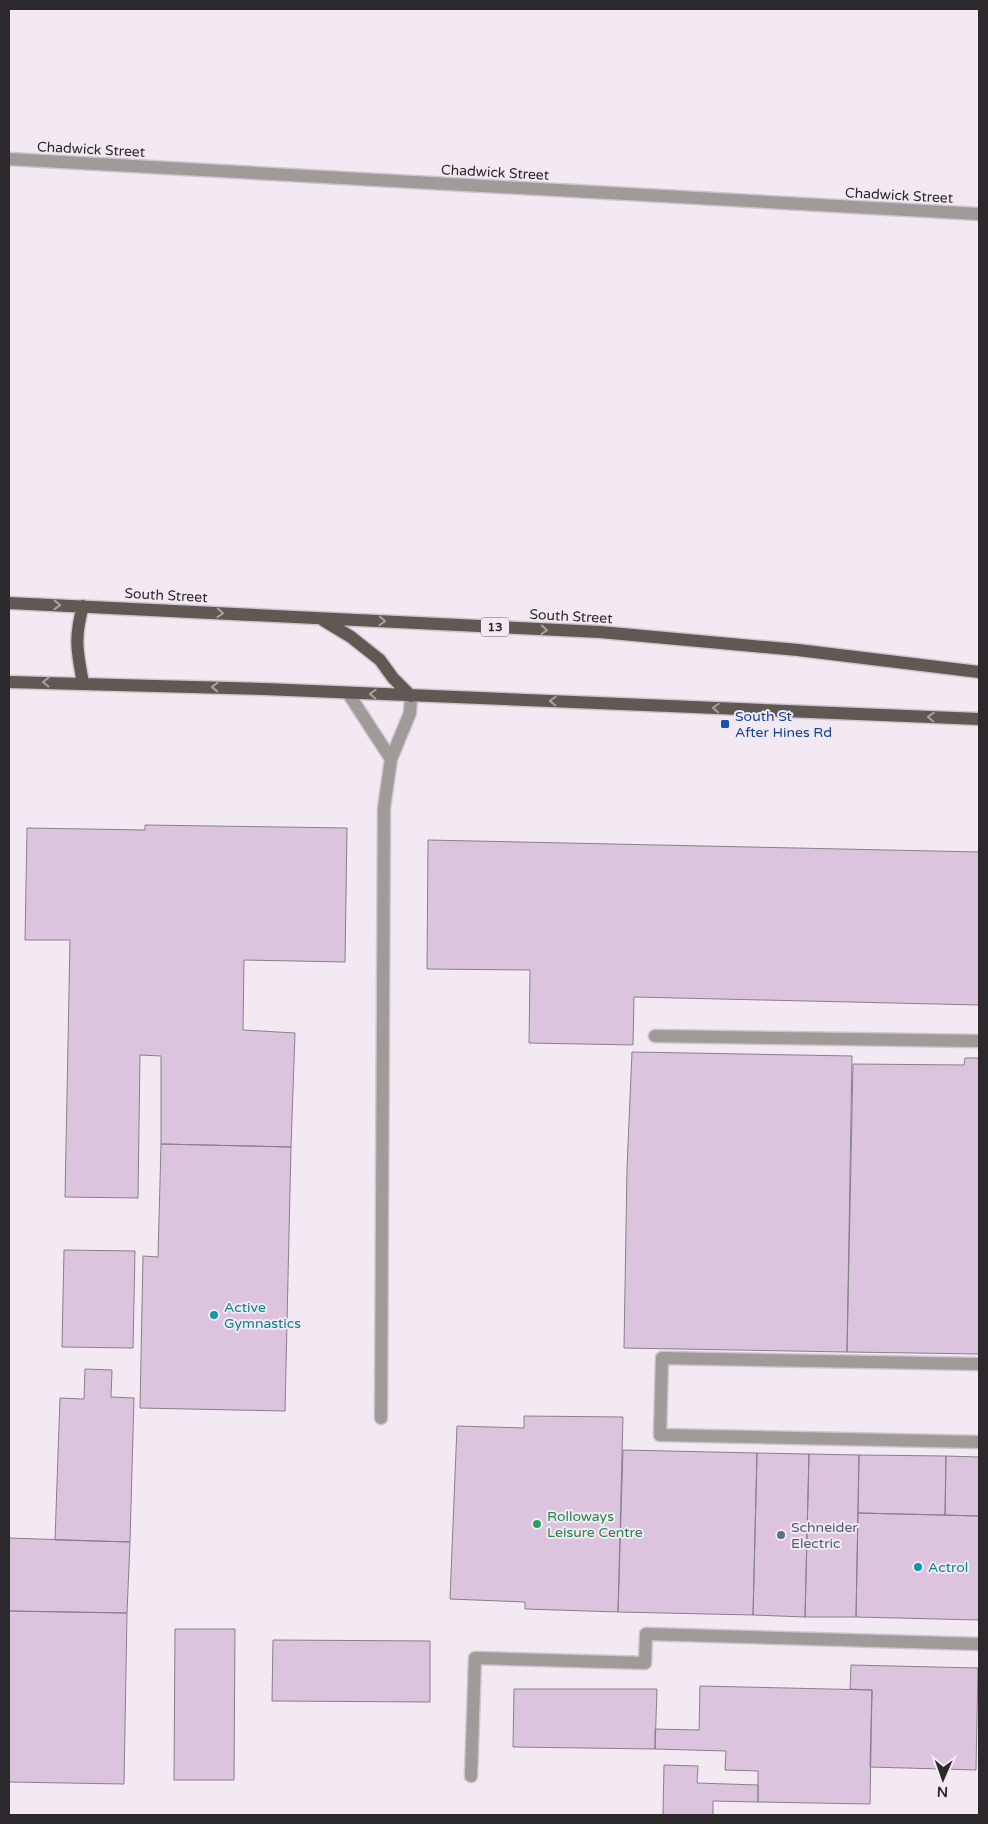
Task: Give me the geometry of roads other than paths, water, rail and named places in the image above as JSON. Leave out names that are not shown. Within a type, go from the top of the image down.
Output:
[{"type":"main road","name":"South Street","points":[[9,603],[610,633],[798,650],[979,672]]},
{"type":"main road","points":[[83,606],[77,627],[76,648],[83,683]]},
{"type":"main road","points":[[321,618],[351,637],[380,660],[393,678],[411,696]]},
{"type":"main road","points":[[9,682],[264,689],[979,719]]},
{"type":"street","name":"Chadwick Street","points":[[9,159],[979,214]]},
{"type":"street","points":[[348,693],[391,759]]},
{"type":"street","points":[[381,1418],[384,808],[391,759],[410,713],[411,696]]},
{"type":"street","points":[[654,1036],[979,1040]]},
{"type":"street","points":[[979,1364],[662,1358],[660,1435],[979,1442]]},
{"type":"street","points":[[471,1776],[475,1658],[644,1663],[646,1634],[979,1644]]},
{"type":"place","name":"South St After Hines Rd","points":[[725,724]]},
{"type":"place","name":"Active Gymnastics","points":[[214,1315]]},
{"type":"place","name":"Rolloways Leisure Centre","points":[[537,1524]]},
{"type":"place","name":"Schneider Electric","points":[[781,1535]]},
{"type":"place","name":"Actrol","points":[[918,1567]]}]
